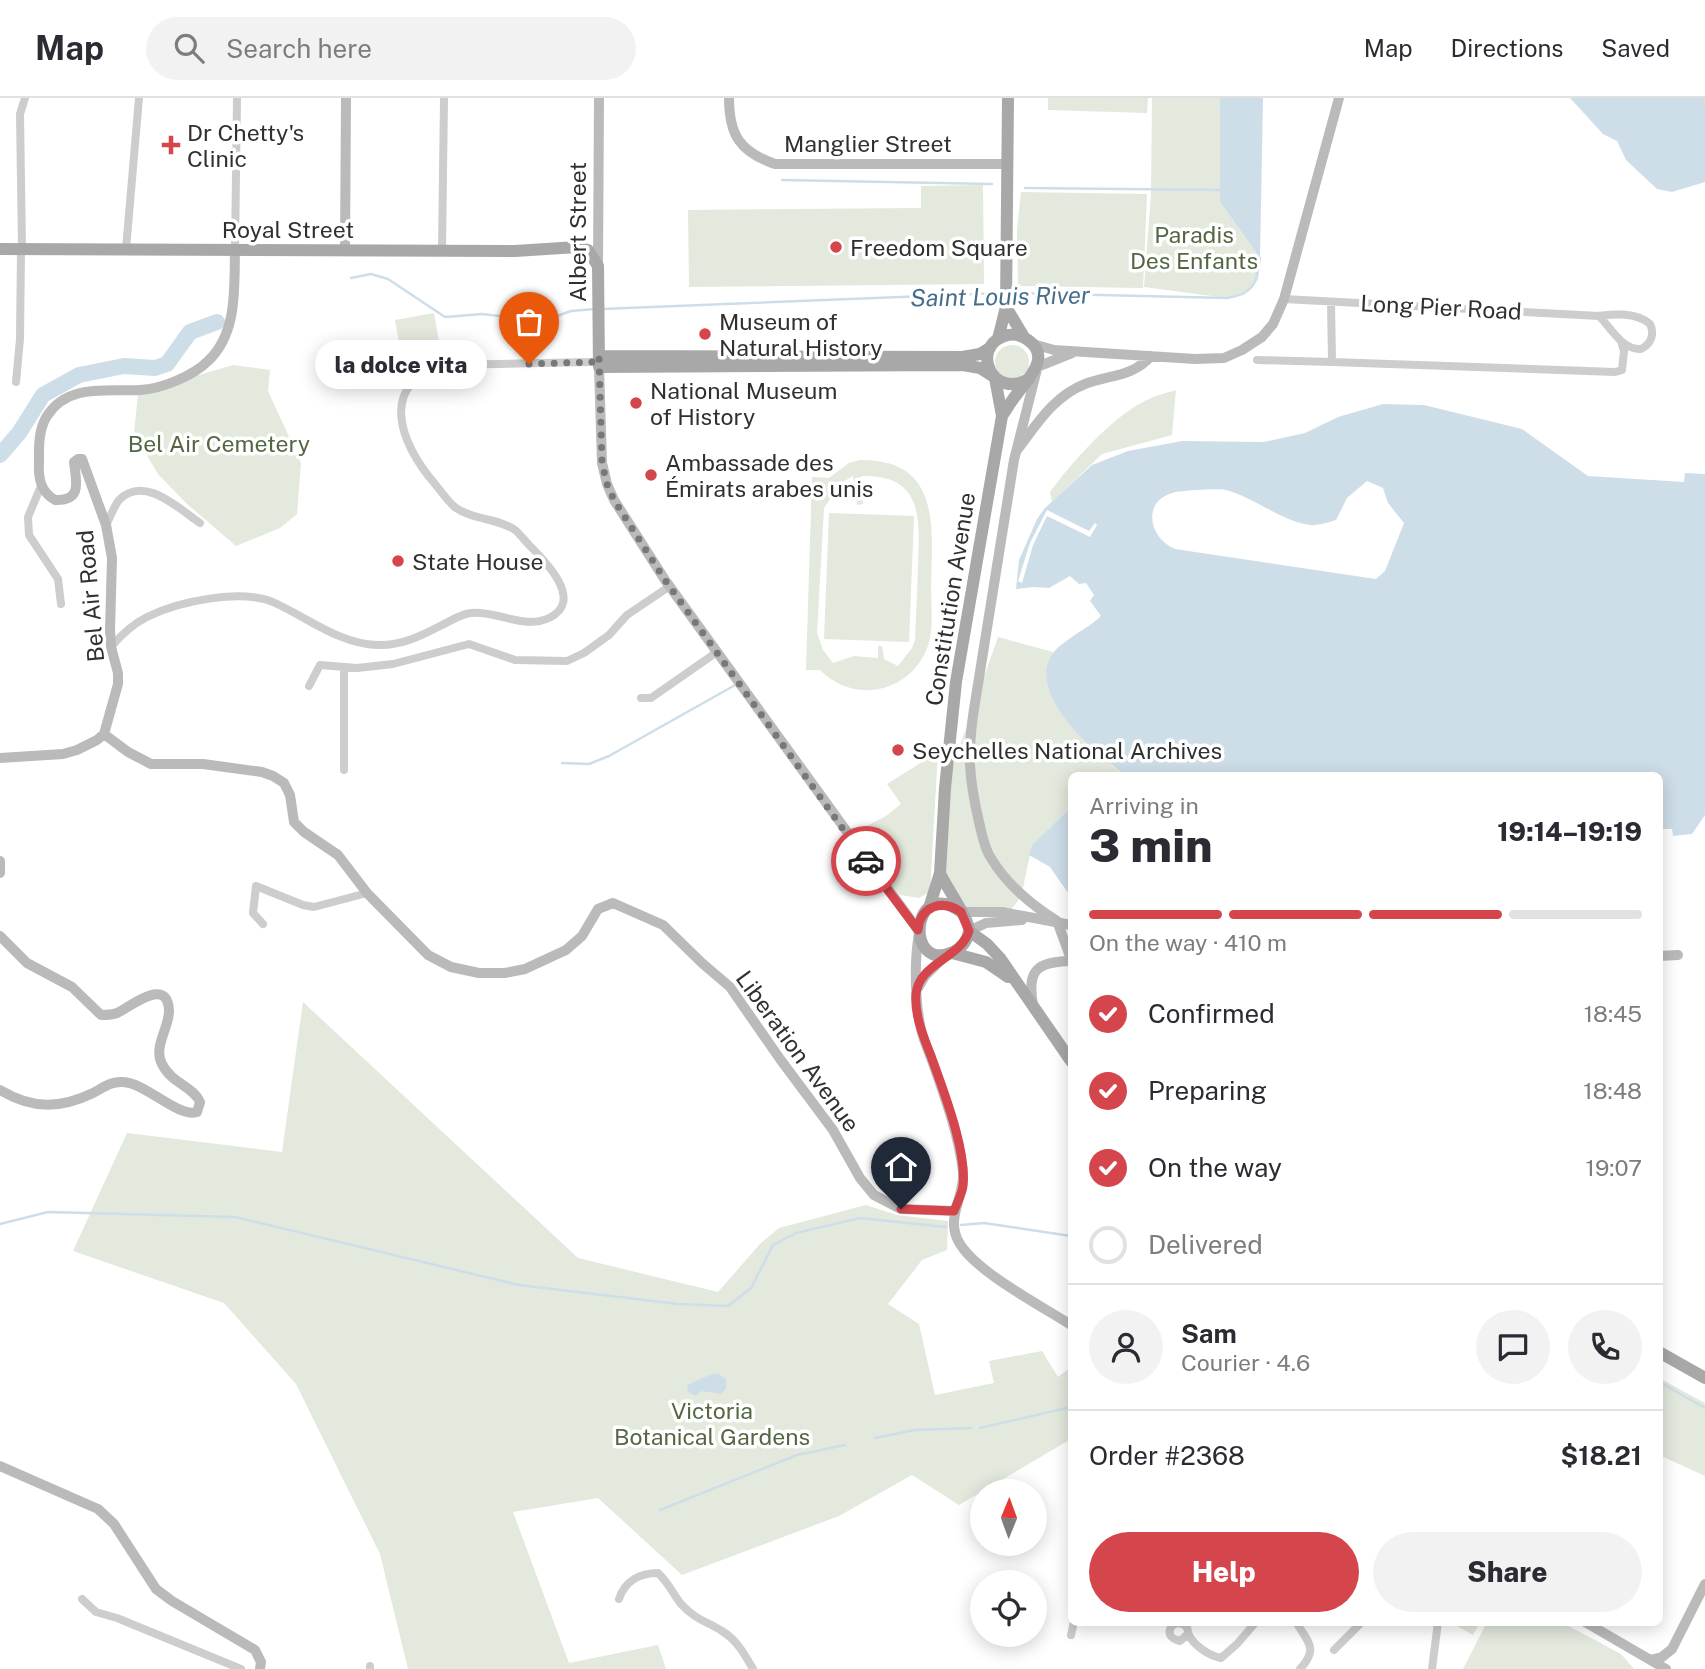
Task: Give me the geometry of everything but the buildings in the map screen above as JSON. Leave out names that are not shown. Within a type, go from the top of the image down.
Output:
[{"type":"main road","points":[[345,250],[346,98]]},
{"type":"main road","name":"Albert Street","points":[[597,362],[599,98]]},
{"type":"main road","name":"Manglier Street","points":[[729,98],[732,130],[744,148],[775,164],[1007,164]]},
{"type":"main road","points":[[994,378],[987,358],[1006,304],[1008,98]]},
{"type":"main road","points":[[597,362],[962,357],[980,354],[1006,335],[1054,351],[1211,359],[1233,355],[1262,337],[1273,324],[1283,299],[1339,98]]},
{"type":"main road","points":[[577,247],[593,235],[597,223]]},
{"type":"main road","name":"Royal Street","points":[[0,249],[514,251],[577,247]]},
{"type":"main road","points":[[577,247],[588,250],[598,266]]},
{"type":"main road","points":[[41,486],[38,479],[40,435],[47,416],[64,400],[94,389],[149,389],[200,368],[215,355],[229,327],[233,311],[235,250]]},
{"type":"main road","points":[[1006,304],[1038,355],[1016,451],[974,709],[969,768],[972,793],[989,856],[999,871],[1021,893],[1057,921],[1068,952]]},
{"type":"main road","points":[[597,362],[963,365],[980,368],[994,378],[1012,385],[1075,352]]},
{"type":"main road","points":[[1016,451],[1056,401],[1084,384],[1138,369],[1151,356]]},
{"type":"main road","points":[[597,362],[602,463],[607,484],[670,586],[918,932],[926,948],[939,954],[950,953],[986,962],[1019,986]]},
{"type":"main road","name":"Constitution Avenue","points":[[1002,416],[1034,372]]},
{"type":"main road","name":"Constitution Avenue","points":[[929,908],[940,873],[944,788],[956,682],[1002,416],[994,378]]},
{"type":"main road","name":"Bel Air Road","points":[[41,486],[55,500],[71,497],[76,486],[75,462],[82,459],[106,526],[112,558],[111,647],[118,684],[104,734]]},
{"type":"main road","points":[[0,758],[70,752],[88,745],[104,734]]},
{"type":"main road","name":"Liberation Avenue","points":[[104,734],[128,752],[151,764],[203,764],[274,776],[284,783],[290,795],[295,822],[304,832],[338,855],[367,893],[428,955],[451,967],[479,973],[505,973],[525,969],[566,950],[582,936],[591,918],[604,906],[612,903],[663,925],[739,998],[833,1130],[860,1178],[874,1195],[901,1209],[954,1211]]},
{"type":"main road","points":[[0,862],[0,873]]},
{"type":"main road","points":[[940,873],[969,931],[987,944],[1068,1057]]},
{"type":"main road","points":[[918,988],[915,954],[918,932],[921,918],[929,908],[946,904],[961,912],[1002,912],[1068,924]]},
{"type":"main road","points":[[1036,919],[986,923],[969,931],[964,944],[925,976],[916,996],[921,1031],[958,1142],[963,1188],[954,1211],[954,1228],[958,1242],[971,1259],[1068,1323]]},
{"type":"main road","points":[[0,936],[27,963],[72,987],[101,1015],[115,1014],[146,995],[159,995],[164,998],[169,1007],[169,1016],[159,1048],[161,1063],[171,1078],[192,1092],[200,1102],[197,1112],[187,1113],[141,1087],[124,1082],[108,1085],[69,1103],[49,1105],[22,1101],[0,1090]]},
{"type":"main road","points":[[1663,956],[1678,956]]},
{"type":"main road","points":[[1033,1005],[1030,985],[1037,969],[1049,962],[1068,960]]},
{"type":"main road","points":[[1663,1354],[1705,1378]]},
{"type":"main road","points":[[0,1466],[98,1509],[114,1524],[156,1589],[255,1650],[261,1662],[261,1669]]},
{"type":"main road","points":[[1650,1660],[1662,1657],[1672,1648],[1705,1584]]},
{"type":"main road","points":[[1592,1626],[1665,1669]]},
{"type":"main road","points":[[1672,1648],[1673,1669]]},
{"type":"street","points":[[16,382],[22,249],[20,114],[26,98]]},
{"type":"street","points":[[126,249],[139,98]]},
{"type":"street","points":[[235,250],[237,98]]},
{"type":"street","points":[[442,251],[444,98]]},
{"type":"street","name":"Long Pier Road","points":[[1283,299],[1634,316],[1650,324],[1653,333],[1646,346],[1636,349],[1621,341]]},
{"type":"street","points":[[1331,302],[1332,362]]},
{"type":"street","points":[[1257,360],[1615,372],[1622,370],[1624,351],[1621,341],[1599,316]]},
{"type":"street","points":[[111,647],[145,617],[172,606],[222,596],[245,596],[272,601],[353,642],[375,646],[414,639],[467,613],[479,612],[539,621],[551,617],[562,602],[563,590],[557,576],[515,530],[455,507],[421,467],[403,433],[401,406],[404,394],[416,380],[430,369],[447,365],[597,362]]},
{"type":"street","points":[[41,486],[28,517],[29,535],[58,579],[61,604]]},
{"type":"street","points":[[106,526],[119,500],[130,494],[149,491],[158,494],[200,523]]},
{"type":"street","points":[[309,686],[320,665],[357,668],[393,664],[469,645],[485,648],[505,659],[567,661],[610,635],[627,615],[670,586]]},
{"type":"street","points":[[641,698],[651,698],[717,652]]},
{"type":"street","points":[[344,667],[344,770]]},
{"type":"street","points":[[263,924],[253,913],[256,886],[303,905],[314,906],[367,893]]},
{"type":"street","points":[[620,1599],[622,1588],[634,1579],[646,1573],[659,1573],[680,1603],[701,1622],[722,1631],[739,1645],[753,1669]]},
{"type":"street","points":[[82,1599],[96,1612],[241,1669]]},
{"type":"street","points":[[1072,1635],[1073,1626]]},
{"type":"street","points":[[1188,1634],[1203,1650],[1222,1658],[1253,1626]]},
{"type":"street","points":[[1298,1626],[1311,1648],[1310,1658],[1300,1669]]},
{"type":"street","points":[[1334,1650],[1358,1626]]},
{"type":"street","points":[[1432,1669],[1437,1626]]},
{"type":"green space","points":[[1048,98],[1148,98],[1147,113],[1048,110]]},
{"type":"green space","name":"Paradis Des Enfants","points":[[1152,98],[1220,98],[1220,202],[1260,258],[1258,280],[1244,295],[1227,298],[1144,287],[1151,194]]},
{"type":"green space","name":"Freedom Square","points":[[983,185],[984,284],[689,287],[688,210],[921,208],[921,186]]},
{"type":"green space","points":[[1021,192],[1147,194],[1143,288],[1018,286],[1017,229]]},
{"type":"green space","points":[[434,313],[442,358],[403,365],[395,320]]},
{"type":"green space","points":[[1012,345],[1024,350],[1029,362],[1024,374],[1012,379],[1000,374],[995,362],[1000,350]]},
{"type":"green space","name":"Bel Air Cemetery","points":[[233,365],[270,370],[268,391],[301,463],[297,514],[280,528],[236,546],[186,503],[158,474],[134,434],[138,393]]},
{"type":"green space","points":[[1176,390],[1172,435],[1102,454],[1052,502],[1050,492],[1069,467],[1106,429],[1132,408]]},
{"type":"green space","points":[[860,460],[887,463],[906,471],[919,484],[927,501],[931,521],[930,639],[915,668],[903,679],[876,690],[846,687],[820,670],[806,670],[812,477],[829,478],[849,463]],"holes":[[[853,476],[857,505],[863,504],[861,476],[882,477],[897,483],[908,492],[918,518],[915,640],[898,666],[884,659],[882,646],[878,646],[878,658],[854,656],[833,663],[823,650],[817,633],[824,508],[841,483]]]},
{"type":"green space","points":[[829,513],[914,516],[909,642],[824,639]]},
{"type":"green space","points":[[998,637],[1053,652],[1048,663],[1048,682],[1112,766],[1120,772],[1068,772],[1068,811],[1032,845],[1021,897],[1010,911],[961,912],[940,873],[945,788]]},
{"type":"green space","points":[[938,752],[930,892],[919,898],[900,895],[849,835],[886,816],[901,804],[887,784]]},
{"type":"green space","name":"Victoria Botanical Gardens","points":[[303,1002],[578,1258],[718,1292],[760,1244],[779,1228],[866,1205],[897,1215],[948,1221],[947,1250],[922,1260],[888,1304],[919,1324],[935,1395],[994,1383],[989,1361],[1042,1351],[1058,1377],[1068,1369],[1068,1441],[1003,1479],[970,1479],[970,1499],[959,1505],[912,1475],[839,1516],[682,1575],[598,1498],[513,1512],[569,1663],[658,1645],[666,1669],[408,1669],[380,1554],[296,1384],[224,1303],[73,1251],[127,1133],[282,1152]]},
{"type":"green space","points":[[1663,1380],[1705,1403],[1705,1476],[1663,1457]]},
{"type":"green space","points":[[1457,1626],[1478,1626],[1473,1635]]},
{"type":"green space","points":[[1485,1626],[1568,1626],[1621,1654],[1634,1669],[1463,1669]]},
{"type":"shaded area","points":[[1220,98],[1263,98],[1260,258],[1220,202]]},
{"type":"shaded area","points":[[1570,98],[1705,98],[1705,182],[1672,192],[1657,189],[1626,160],[1617,141],[1603,134]]},
{"type":"shaded area","points":[[1383,404],[1424,405],[1522,429],[1588,476],[1684,482],[1685,473],[1705,474],[1705,815],[1692,834],[1673,836],[1672,829],[1663,829],[1663,772],[1121,772],[1083,739],[1057,706],[1049,689],[1046,672],[1055,651],[1101,616],[1090,601],[1094,595],[1086,583],[1079,584],[1070,576],[1049,588],[1016,589],[1019,560],[1037,519],[1045,508],[1092,465],[1128,451],[1182,441],[1264,442],[1305,433],[1338,417]],"holes":[[[1367,481],[1383,488],[1388,503],[1404,523],[1385,571],[1376,579],[1175,549],[1159,536],[1152,519],[1157,502],[1165,496],[1176,492],[1201,490],[1221,489],[1235,493],[1289,519],[1310,525],[1336,520],[1347,498]]]},
{"type":"shaded area","points":[[1068,811],[1068,893],[1050,867],[1029,855],[1032,845]]},
{"type":"shaded area","points":[[712,1374],[719,1374],[726,1379],[726,1389],[721,1394],[702,1391],[695,1396],[688,1392],[687,1385]]},
{"type":"pier","points":[[1047,510],[1089,531],[1095,523],[1097,525],[1090,537],[1047,516],[1033,545],[1022,583],[1018,581],[1030,543]]},
{"type":"waterway","points":[[782,180],[992,184]]},
{"type":"waterway","points":[[1025,188],[1220,190]]},
{"type":"waterway","name":"Saint Louis River","points":[[1011,293],[1227,298],[1249,290],[1255,281],[1260,258]]},
{"type":"waterway","name":"Saint Louis River","points":[[351,278],[371,274],[388,279],[445,317],[482,314],[543,321],[571,311],[595,309]]},
{"type":"waterway","name":"Saint Louis River","points":[[602,309],[1001,293]]},
{"type":"waterway","name":"Saint Louis River","points":[[0,455],[19,433],[43,395],[79,375],[124,366],[155,368],[167,364],[190,332],[217,322]]},
{"type":"waterway","points":[[562,763],[589,764],[609,756],[737,684]]},
{"type":"waterway","points":[[0,1224],[48,1212],[235,1217],[519,1285],[678,1304],[728,1306],[751,1288],[773,1245],[796,1233],[860,1218],[946,1227]]},
{"type":"waterway","points":[[961,1225],[984,1223],[1068,1236]]},
{"type":"waterway","points":[[1663,1384],[1705,1408]]},
{"type":"waterway","points":[[980,1428],[1068,1408]]},
{"type":"waterway","points":[[875,1438],[915,1430],[971,1428]]},
{"type":"waterway","points":[[660,1510],[797,1455],[845,1445]]},
{"type":"way so far","points":[[529,364],[592,362],[599,356],[602,463],[614,500],[665,580],[866,861]]},
{"type":"place","name":"Dr Chetty's Clinic","points":[[171,145]]},
{"type":"place","name":"Freedom Square","points":[[836,247]]},
{"type":"place","name":"Museum of Natural History","points":[[705,334]]},
{"type":"place","name":"la dolce vita","points":[[529,364]]},
{"type":"place","name":"National Museum of History","points":[[636,403]]},
{"type":"place","name":"Ambassade des Émirats arabes unis","points":[[651,475]]},
{"type":"place","name":"State House","points":[[398,561]]},
{"type":"place","name":"Seychelles National Archives","points":[[898,750]]},
{"type":"route","points":[[866,861],[918,930],[924,912],[937,905],[946,904],[961,912],[968,923],[969,931],[964,944],[947,954],[925,976],[916,996],[921,1031],[958,1142],[963,1188],[954,1211],[901,1209]]}]
